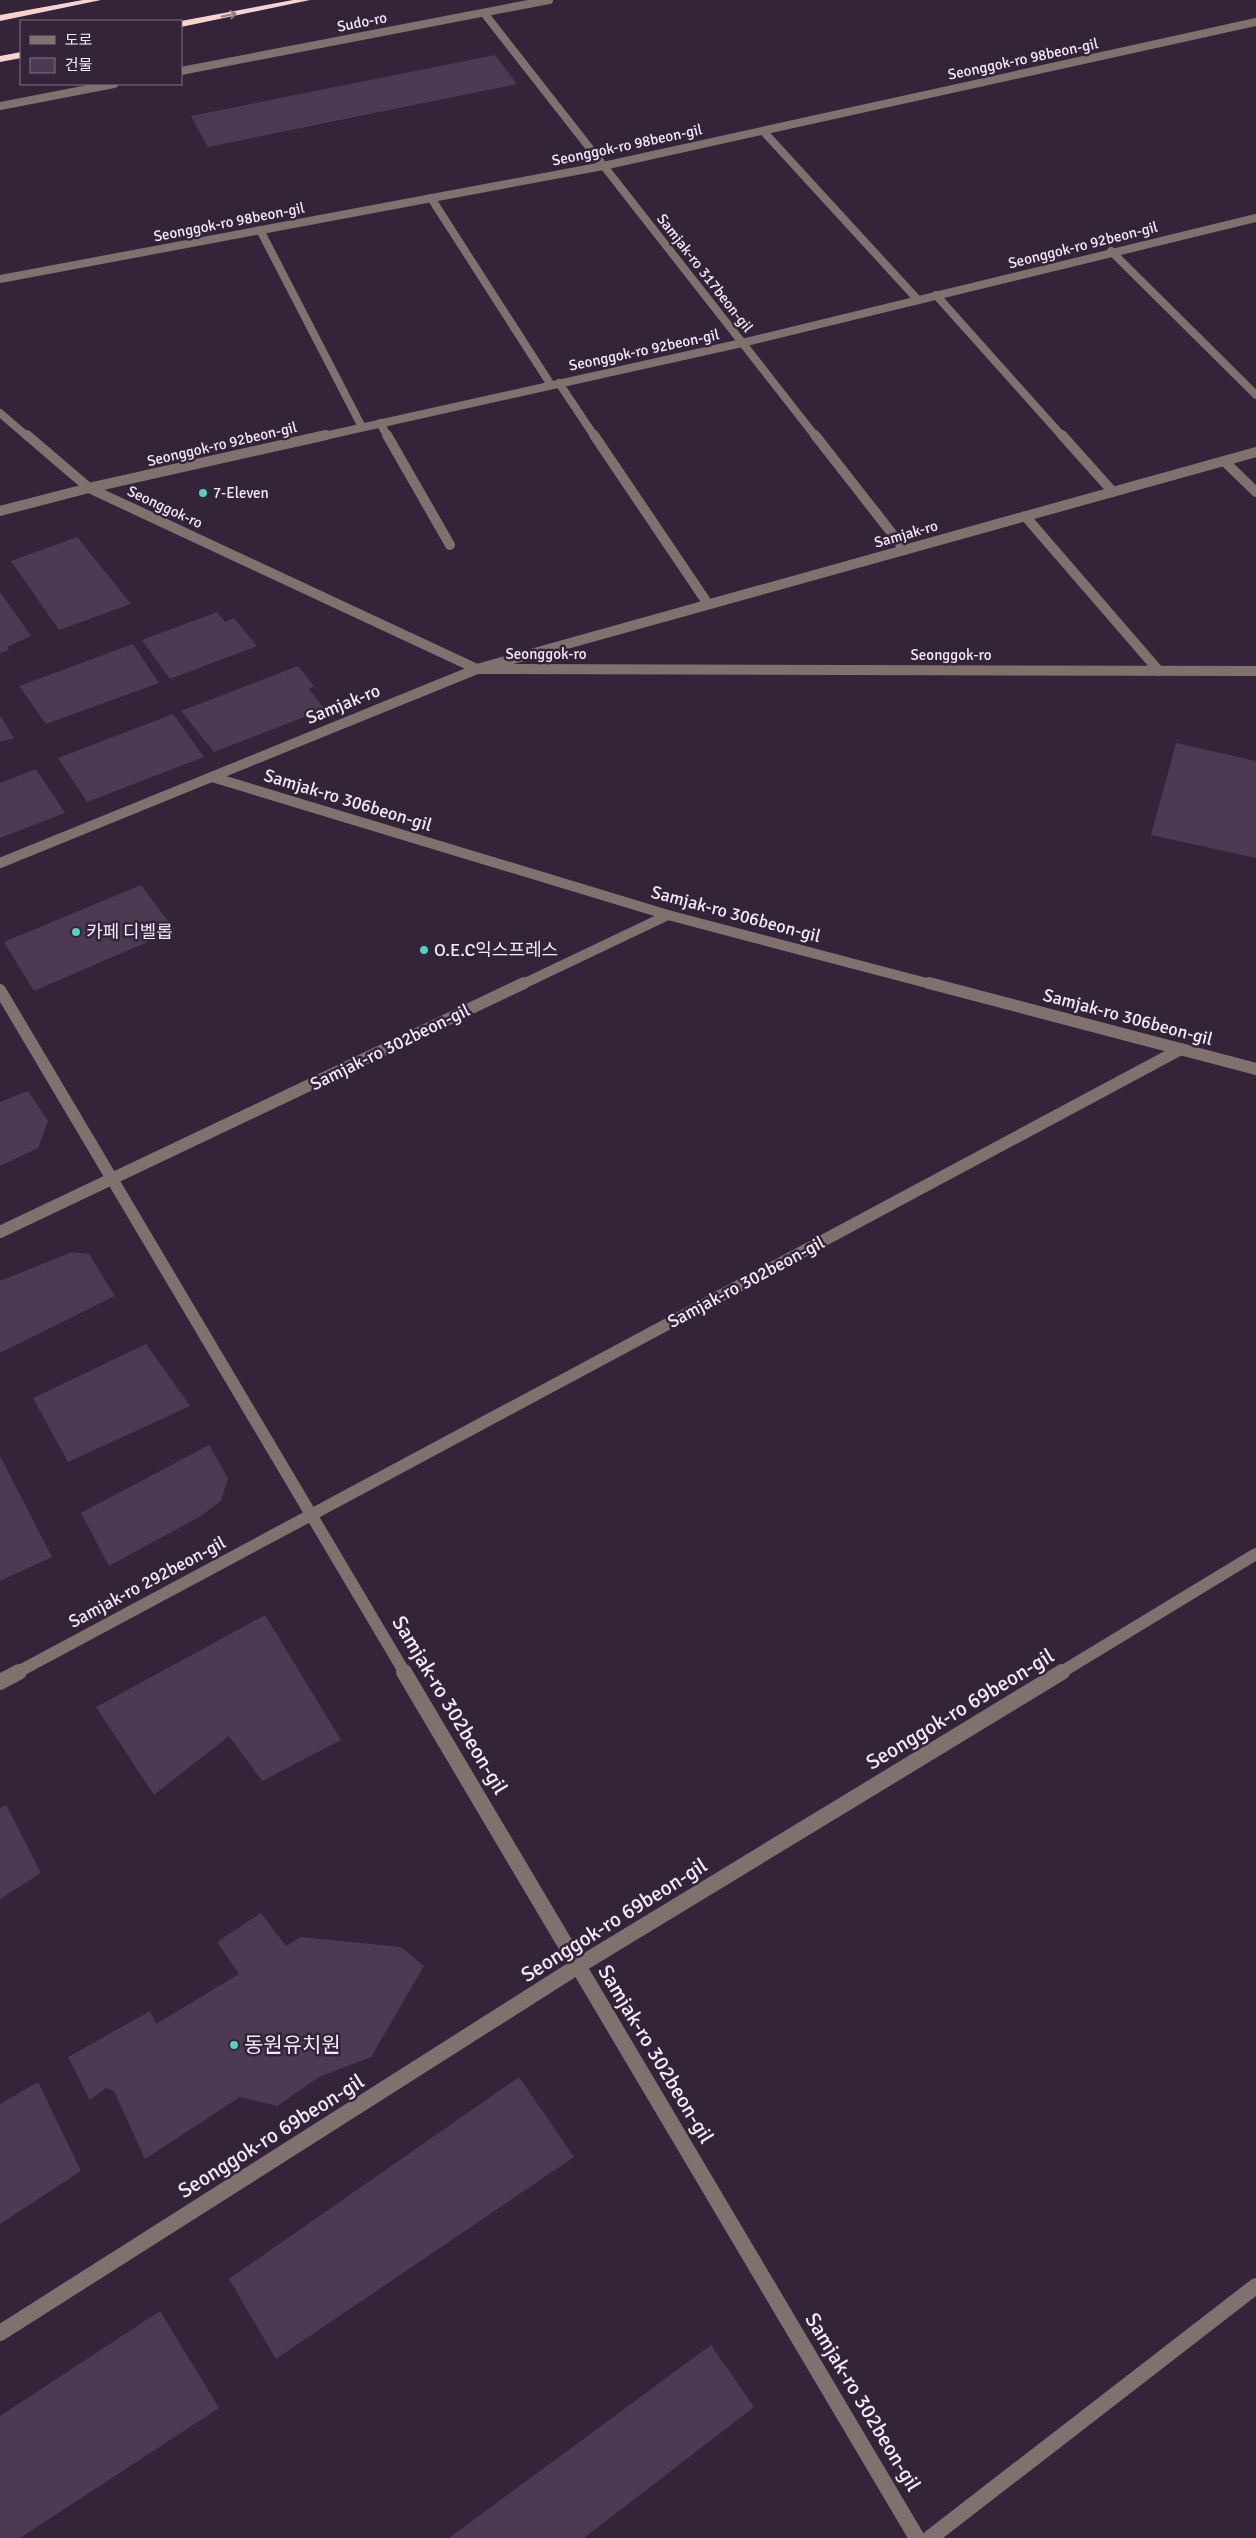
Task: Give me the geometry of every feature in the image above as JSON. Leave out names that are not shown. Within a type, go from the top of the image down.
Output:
[{"type":"highway","points":[[0,18],[97,0]]},
{"type":"highway","points":[[182,24],[306,0]]},
{"type":"highway","points":[[0,59],[20,55]]},
{"type":"street","name":"Sudo-ro","points":[[182,71],[548,0]]},
{"type":"street","name":"Samjak-ro 317beon-gil","points":[[484,13],[905,550]]},
{"type":"street","name":"Seonggok-ro 98beon-gil","points":[[0,279],[603,166],[1256,22]]},
{"type":"street","points":[[0,106],[109,85]]},
{"type":"street","points":[[763,130],[918,300]]},
{"type":"street","name":"Seonggok-ro 92beon-gil","points":[[431,198],[555,384]]},
{"type":"street","name":"Seonggok-ro 92beon-gil","points":[[0,511],[89,488],[742,343],[1256,218]]},
{"type":"street","points":[[260,230],[362,427]]},
{"type":"street","points":[[1111,252],[1256,395]]},
{"type":"street","points":[[936,296],[1113,492]]},
{"type":"street","points":[[555,384],[708,604]]},
{"type":"street","name":"Seonggok-ro","points":[[0,413],[89,488],[477,668],[1256,671]]},
{"type":"street","points":[[380,423],[450,545]]},
{"type":"street","name":"Samjak-ro","points":[[0,863],[477,668],[1256,452]]},
{"type":"street","points":[[1224,460],[1256,492]]},
{"type":"street","points":[[1025,516],[1159,670]]},
{"type":"street","name":"Samjak-ro 306beon-gil","points":[[212,777],[668,915],[1256,1069]]},
{"type":"street","name":"Samjak-ro 302beon-gil","points":[[113,1180],[668,915]]},
{"type":"street","name":"Samjak-ro 302beon-gil","points":[[0,990],[917,2538]]},
{"type":"street","name":"Samjak-ro 302beon-gil","points":[[311,1515],[1181,1050]]},
{"type":"street","points":[[0,1232],[113,1180]]},
{"type":"street","name":"Samjak-ro 292beon-gil","points":[[0,1682],[311,1515]]},
{"type":"street","name":"Seonggok-ro 69beon-gil","points":[[0,2333],[578,1966],[1256,1554]]},
{"type":"street","points":[[930,2538],[1256,2286]]},
{"type":"building","points":[[495,55],[517,84],[208,147],[191,116]]},
{"type":"building","points":[[77,537],[131,604],[59,630],[11,561]]},
{"type":"building","points":[[0,592],[31,636],[7,647],[9,650],[0,653]]},
{"type":"building","points":[[217,612],[225,622],[234,618],[257,646],[170,679],[142,640]]},
{"type":"building","points":[[133,644],[159,683],[46,724],[19,686]]},
{"type":"building","points":[[298,666],[314,686],[309,689],[325,709],[214,752],[181,711]]},
{"type":"building","points":[[173,714],[204,757],[87,802],[58,758]]},
{"type":"building","points":[[0,715],[14,738],[0,742]]},
{"type":"building","points":[[1176,743],[1256,761],[1256,858],[1151,835]]},
{"type":"building","points":[[36,769],[65,813],[0,838],[0,783]]},
{"type":"building","points":[[141,885],[175,930],[34,991],[4,942]]},
{"type":"building","points":[[28,1091],[48,1121],[38,1148],[0,1166],[0,1102]]},
{"type":"building","points":[[72,1252],[89,1254],[115,1296],[0,1353],[0,1281]]},
{"type":"building","points":[[146,1344],[190,1406],[68,1462],[33,1398]]},
{"type":"building","points":[[209,1445],[228,1478],[221,1501],[199,1517],[109,1566],[81,1513]]},
{"type":"building","points":[[0,1456],[52,1557],[0,1581]]},
{"type":"building","points":[[265,1615],[341,1740],[262,1781],[229,1736],[154,1795],[96,1707]]},
{"type":"building","points":[[6,1805],[41,1873],[0,1899],[0,1808]]},
{"type":"building","name":"동원유치원","points":[[261,1913],[286,1946],[301,1937],[401,1947],[424,1966],[371,2057],[319,2077],[277,2106],[240,2097],[145,2159],[114,2091],[106,2088],[90,2100],[68,2057],[150,2011],[156,2024],[239,1974],[217,1942]]},
{"type":"building","points":[[519,2077],[574,2157],[276,2359],[229,2279]]},
{"type":"building","points":[[38,2082],[81,2171],[0,2224],[0,2104]]},
{"type":"building","points":[[160,2311],[219,2408],[20,2538],[0,2538],[0,2416]]},
{"type":"building","points":[[711,2345],[754,2407],[584,2538],[449,2538]]},
{"type":"place","name":"7-Eleven","points":[[203,493]]},
{"type":"place","name":"카페 디벨롭","points":[[76,932]]},
{"type":"place","name":"O.E.C익스프레스","points":[[424,950]]},
{"type":"place","name":"동원유치원","points":[[234,2045]]}]
